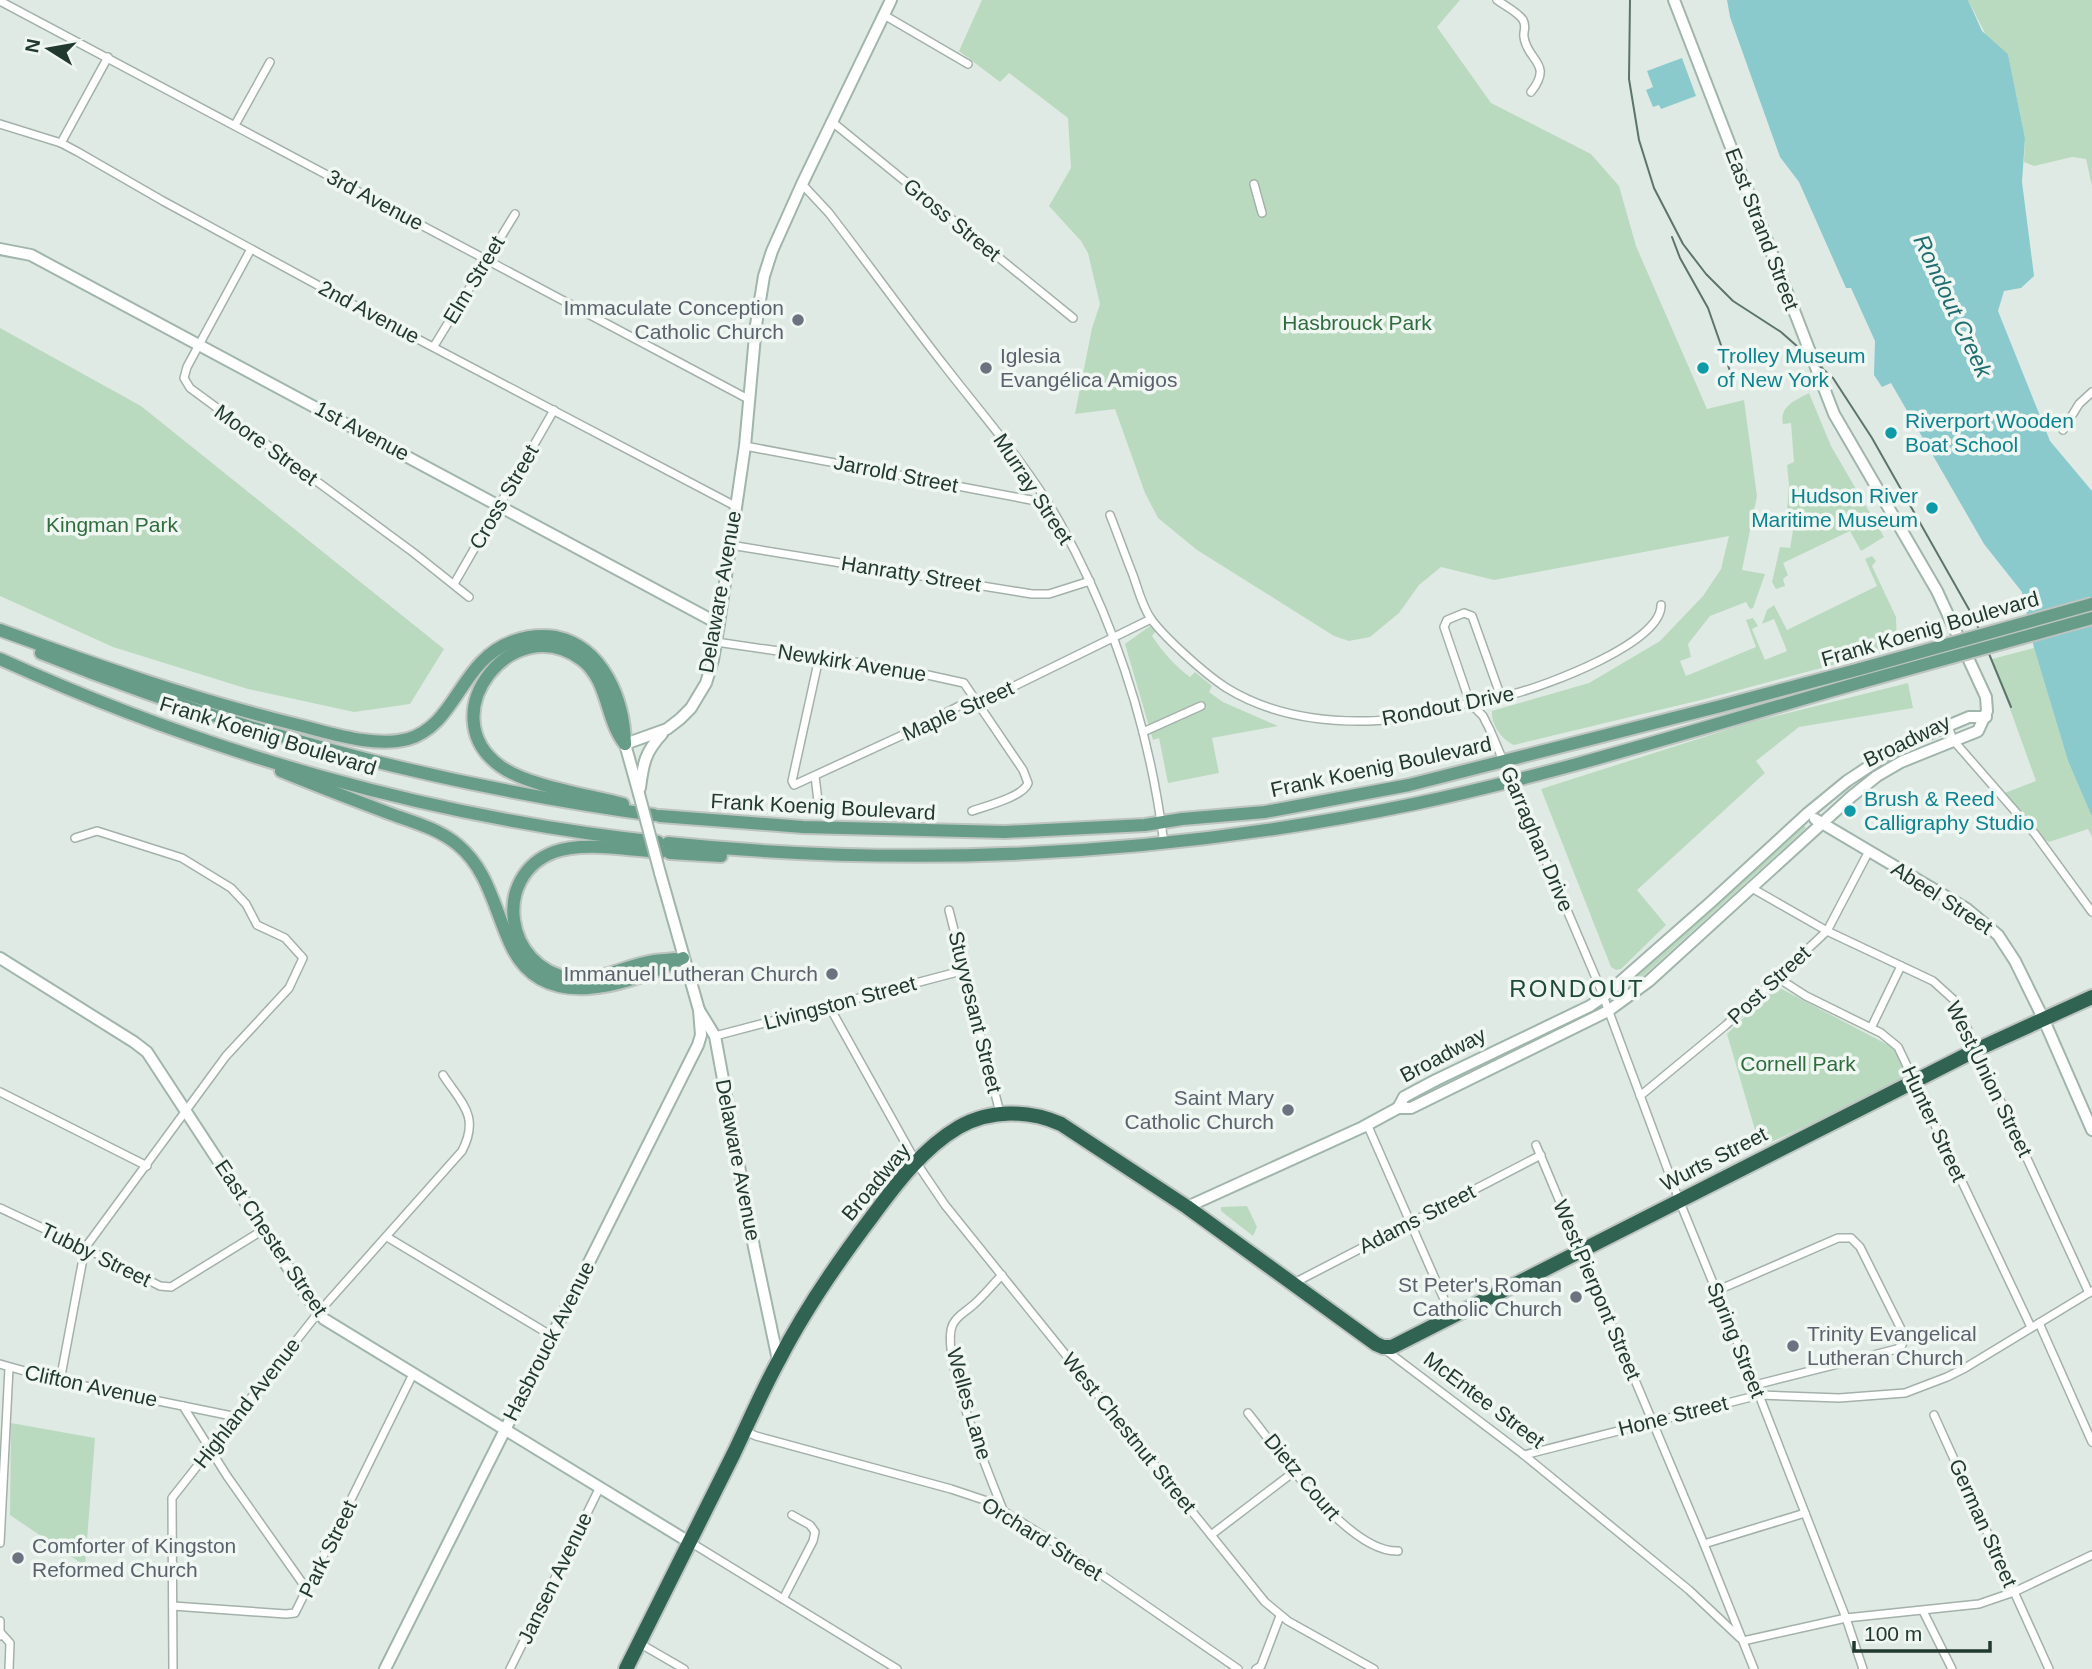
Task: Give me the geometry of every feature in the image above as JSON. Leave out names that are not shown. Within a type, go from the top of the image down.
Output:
[{"type":"highway","name":"Wurts Street","points":[[1382,1348],[1392,1346],[1976,1050],[2092,997]]},
{"type":"highway","name":"Broadway","points":[[626,1669],[778,1360],[836,1264],[916,1163],[960,1127],[985,1116],[1027,1113],[1061,1124],[1187,1208]]},
{"type":"highway","name":"McEntee Street","points":[[1187,1208],[1382,1348]]},
{"type":"main road","name":"Frank Koenig Boulevard","points":[[0,636],[167,701],[310,747],[469,785],[674,817],[803,827],[952,832],[1057,831],[1265,812],[1409,785],[1721,706],[2092,604]]},
{"type":"main road","name":"Frank Koenig Boulevard","points":[[0,659],[112,706],[206,740],[328,778],[452,808],[664,847],[951,856],[1057,853],[1164,844],[1319,822],[1428,801],[2092,618]]},
{"type":"main road","points":[[0,630],[145,682],[214,703],[320,730],[387,741],[415,737],[432,726],[470,673],[488,654],[499,647],[535,636],[558,638],[590,653],[605,671],[615,692],[624,724],[625,744]]},
{"type":"main road","points":[[625,744],[614,727],[597,677],[583,662],[565,651],[536,647],[515,653],[496,664],[478,691],[474,711],[477,733],[487,752],[502,767],[538,782],[656,814]]},
{"type":"main road","points":[[206,740],[448,837],[467,853],[484,876],[513,951],[528,969],[548,982],[566,988],[586,989],[656,972],[683,958]]},
{"type":"main road","points":[[664,847],[573,848],[544,856],[520,882],[513,904],[514,927],[522,946],[534,962],[552,973],[568,978],[585,979],[653,961],[683,958]]},
{"type":"street","name":"Delaware Avenue","points":[[778,1360],[715,1036],[699,1010],[625,744],[667,729],[680,719],[699,696],[713,660],[745,446],[756,325],[764,276],[802,184],[891,0]]},
{"type":"street","points":[[1497,0],[1521,18],[1525,25],[1525,41],[1541,71],[1531,92]]},
{"type":"street","name":"East Strand Street","points":[[1674,0],[1834,414],[1937,591],[1986,697],[1986,717]]},
{"type":"street","name":"3rd Avenue","points":[[0,1],[750,400]]},
{"type":"street","points":[[884,15],[968,64]]},
{"type":"street","points":[[61,143],[108,57]]},
{"type":"street","points":[[234,125],[270,62]]},
{"type":"street","name":"Gross Street","points":[[831,121],[1073,318]]},
{"type":"street","name":"2nd Avenue","points":[[0,124],[61,143],[251,249],[735,506]]},
{"type":"street","name":"Murray Street","points":[[802,184],[852,243],[996,432],[1059,521],[1090,581],[1113,638],[1143,732],[1164,844]]},
{"type":"street","points":[[1254,184],[1262,213]]},
{"type":"street","name":"Elm Street","points":[[434,346],[514,214]]},
{"type":"street","name":"1st Avenue","points":[[0,249],[31,254],[719,624]]},
{"type":"street","name":"Moore Street","points":[[251,249],[187,368],[184,378],[190,388],[469,597]]},
{"type":"street","points":[[2063,430],[2079,404],[2092,392]]},
{"type":"street","name":"Cross Street","points":[[454,584],[554,410]]},
{"type":"street","name":"Jarrold Street","points":[[745,446],[1047,503]]},
{"type":"street","name":"Rondout Drive","points":[[1110,515],[1151,619],[1226,687],[1260,704],[1293,715],[1326,720],[1388,720],[1514,694],[1574,673],[1622,649],[1657,623],[1661,606]]},
{"type":"street","name":"Hanratty Street","points":[[730,545],[1032,594],[1049,594],[1090,581]]},
{"type":"street","name":"Garraghan Drive","points":[[1501,697],[1472,616],[1464,613],[1447,620],[1444,627],[1470,703],[1482,716],[1504,761],[1608,1011]]},
{"type":"street","points":[[1113,638],[1151,619]]},
{"type":"street","name":"Maple Street","points":[[819,658],[792,781],[794,785],[963,704],[990,698],[1113,638]]},
{"type":"street","name":"Newkirk Avenue","points":[[716,642],[895,668],[960,681],[978,701],[1023,771],[1028,786],[1017,794],[972,811]]},
{"type":"street","points":[[1143,732],[1201,706]]},
{"type":"street","name":"Broadway","points":[[1187,1208],[1398,1108],[1411,1108],[1608,1011],[1649,981],[1820,823],[1877,776],[1901,762],[1978,731],[1986,717],[1969,717],[1886,754],[1808,813],[1692,920],[1603,997],[1590,1006],[1404,1097],[1398,1108]]},
{"type":"street","points":[[1948,726],[1953,740],[2002,794],[2092,912]]},
{"type":"street","points":[[639,794],[646,755],[667,729]]},
{"type":"street","points":[[815,776],[818,801]]},
{"type":"street","name":"Abeel Street","points":[[1808,813],[1820,823],[1967,909],[1998,935],[2015,961],[2043,1018],[2092,1130]]},
{"type":"street","points":[[60,1381],[85,1248],[226,1056],[289,988],[303,958],[285,938],[257,925],[246,904],[231,888],[182,858],[97,831],[75,838]]},
{"type":"street","name":"Post Street","points":[[1640,1096],[1726,1025],[1827,931],[1870,851]]},
{"type":"street","name":"West Union Street","points":[[1750,887],[1827,931],[1933,981],[1954,1000],[2090,1292]]},
{"type":"street","name":"Stuyvesant Street","points":[[950,910],[1001,1114]]},
{"type":"street","name":"East Chester Street","points":[[0,958],[146,1052],[318,1312],[341,1331],[689,1542]]},
{"type":"street","points":[[1871,1028],[1901,966]]},
{"type":"street","name":"Livingston Street","points":[[715,1036],[965,970]]},
{"type":"street","name":"Hunter Street","points":[[1778,978],[1806,996],[1871,1028],[1898,1047],[2092,1443]]},
{"type":"street","name":"West Chestnut Street","points":[[829,1006],[916,1163],[945,1205],[1265,1602],[1280,1616],[1374,1669]]},
{"type":"street","name":"Hasbrouck Avenue","points":[[385,1669],[698,1045],[701,1035],[699,1010]]},
{"type":"street","name":"Spring Street","points":[[1608,1011],[1679,1200],[1846,1618],[1863,1669]]},
{"type":"street","name":"Highland Avenue","points":[[173,1669],[172,1498],[318,1312],[462,1151],[471,1125],[469,1115],[443,1075]]},
{"type":"street","points":[[0,1092],[147,1166]]},
{"type":"street","points":[[1367,1124],[1451,1315]]},
{"type":"street","name":"West Pierpont Street","points":[[1536,1144],[1754,1669]]},
{"type":"street","name":"Adams Street","points":[[1294,1283],[1541,1155]]},
{"type":"street","name":"Tubby Street","points":[[0,1208],[160,1286],[171,1287],[263,1230]]},
{"type":"street","points":[[387,1237],[552,1336]]},
{"type":"street","points":[[1716,1291],[1838,1238],[1852,1238],[1860,1247],[1905,1337],[1897,1349],[1755,1385]]},
{"type":"street","name":"Welles Lane","points":[[1002,1275],[958,1317],[949,1334],[955,1373],[981,1453],[1004,1510]]},
{"type":"street","name":"Hone Street","points":[[1524,1455],[1759,1395],[1839,1398],[1905,1393],[1947,1377],[2090,1292]]},
{"type":"street","name":"McEntee Street","points":[[1382,1348],[1524,1455],[1689,1590],[1743,1642]]},
{"type":"street","name":"Clifton Avenue","points":[[0,1364],[60,1381],[237,1417]]},
{"type":"street","points":[[0,1543],[9,1368]]},
{"type":"street","name":"Park Street","points":[[173,1606],[286,1615],[295,1613],[413,1374]]},
{"type":"street","name":"Clifton Avenue","points":[[183,1406],[308,1591]]},
{"type":"street","name":"Dietz Court","points":[[1248,1413],[1331,1516],[1351,1532],[1387,1552],[1398,1551]]},
{"type":"street","name":"German Street","points":[[1934,1415],[2049,1669]]},
{"type":"street","name":"Orchard Street","points":[[745,1431],[987,1501],[1238,1669]]},
{"type":"street","points":[[1211,1535],[1295,1471]]},
{"type":"street","name":"Jansen Avenue","points":[[510,1669],[600,1487]]},
{"type":"street","points":[[1704,1544],[1805,1513]]},
{"type":"street","points":[[783,1599],[815,1532],[810,1525],[792,1515]]},
{"type":"street","points":[[689,1542],[897,1669]]},
{"type":"street","points":[[1743,1642],[1846,1618],[1979,1604],[2014,1592],[2092,1555]]},
{"type":"street","points":[[1923,1611],[1952,1669]]},
{"type":"street","points":[[1259,1668],[1280,1616]]},
{"type":"street","points":[[0,1620],[0,1634],[10,1643],[9,1669]]},
{"type":"street","points":[[639,1643],[684,1669]]},
{"type":"green space","name":"Hasbrouck Park","points":[[982,0],[1460,0],[1437,27],[1491,103],[1591,154],[1619,186],[1636,246],[1707,409],[1744,400],[1757,496],[1742,570],[1765,574],[1753,608],[1750,609],[1746,602],[1710,616],[1688,644],[1691,657],[1680,661],[1686,676],[1756,647],[1746,620],[1753,618],[1758,626],[1752,629],[1765,660],[1787,651],[1774,619],[1762,624],[1767,610],[1774,605],[1787,630],[1877,586],[1865,559],[1872,556],[1876,561],[1872,566],[1896,617],[1897,648],[1705,699],[1514,745],[1505,740],[1498,731],[1493,722],[1492,711],[1589,683],[1660,641],[1703,596],[1721,569],[1729,536],[1494,580],[1441,567],[1419,585],[1399,613],[1370,637],[1349,641],[1334,636],[1197,550],[1158,518],[1145,493],[1115,409],[1075,414],[1092,328],[1100,304],[1088,253],[1081,241],[1049,206],[1071,168],[1068,118],[1009,73],[1000,82],[959,51]]},
{"type":"green space","points":[[1968,0],[2092,0],[2092,186],[2086,159],[2072,157],[2034,166],[2024,162],[2025,138],[2008,54],[1986,35]]},
{"type":"green space","name":"Kingman Park","points":[[0,328],[141,406],[444,649],[410,704],[354,712],[248,689],[113,647],[0,596]]},
{"type":"green space","points":[[1809,393],[1831,446],[1884,537],[1861,551],[1850,531],[1783,563],[1788,575],[1783,579],[1785,586],[1776,589],[1772,582],[1780,547],[1790,548],[1796,514],[1787,513],[1787,465],[1794,462],[1791,423],[1783,424],[1782,418],[1790,404]]},
{"type":"green space","points":[[1150,626],[1156,631],[1152,636],[1169,658],[1190,677],[1195,672],[1212,686],[1209,692],[1223,702],[1278,726],[1212,738],[1219,773],[1168,783],[1159,738],[1153,740],[1125,644]]},
{"type":"green space","points":[[2034,648],[2068,761],[2092,817],[2092,837],[2088,829],[2049,842],[2002,794],[2036,781],[1992,659]]},
{"type":"green space","points":[[1908,683],[1913,708],[1799,727],[1756,761],[1765,773],[1637,890],[1666,925],[1621,969],[1611,967],[1541,789],[1748,723]]},
{"type":"green space","points":[[1803,824],[1806,828],[1630,988],[1627,984]]},
{"type":"green space","name":"Cornell Park","points":[[1776,986],[1892,1047],[1911,1079],[1760,1147],[1727,1034]]},
{"type":"green space","points":[[1247,1206],[1257,1227],[1253,1236],[1221,1211],[1221,1207]]},
{"type":"green space","points":[[11,1423],[95,1438],[85,1566],[10,1515]]},
{"type":"water","name":"Rondout Creek","points":[[1727,0],[1968,0],[1982,31],[2008,54],[2025,138],[2022,182],[2034,276],[2021,288],[2004,291],[1998,311],[2050,441],[2092,491],[2092,817],[2068,761],[2034,648],[2022,592],[1984,544],[1891,383],[1882,387],[1874,375],[1875,341],[1851,288],[1846,288],[1799,182],[1780,157],[1730,17]]},
{"type":"water","points":[[1682,58],[1696,96],[1661,109],[1659,105],[1653,107],[1646,90],[1653,87],[1647,71]]},
{"type":"tram line","points":[[1630,0],[1629,79],[1639,140],[1654,188],[1683,244],[1706,274],[1733,301],[1781,332],[1833,378],[1872,438],[1975,620],[2011,707]]},
{"type":"tram line","points":[[1672,237],[1680,258],[1708,308],[1730,371]]},
{"type":"place","name":"Immaculate Conception Catholic Church","points":[[798,320]]},
{"type":"place","name":"Iglesia Evangélica Amigos","points":[[986,368]]},
{"type":"place","name":"Trolley Museum of New York","points":[[1703,368]]},
{"type":"place","name":"Riverport Wooden Boat School","points":[[1891,433]]},
{"type":"place","name":"Hudson River Maritime Museum","points":[[1932,508]]},
{"type":"place","name":"Brush & Reed Calligraphy Studio","points":[[1850,811]]},
{"type":"place","name":"Immanuel Lutheran Church","points":[[832,974]]},
{"type":"place","name":"Saint Mary Catholic Church","points":[[1288,1110]]},
{"type":"place","name":"St Peter's Roman Catholic Church","points":[[1576,1297]]},
{"type":"place","name":"Trinity Evangelical Lutheran Church","points":[[1793,1346]]},
{"type":"place","name":"Comforter of Kingston Reformed Church","points":[[18,1558]]},
{"type":"district","name":"RONDOUT","points":[[1577,989]]}]
